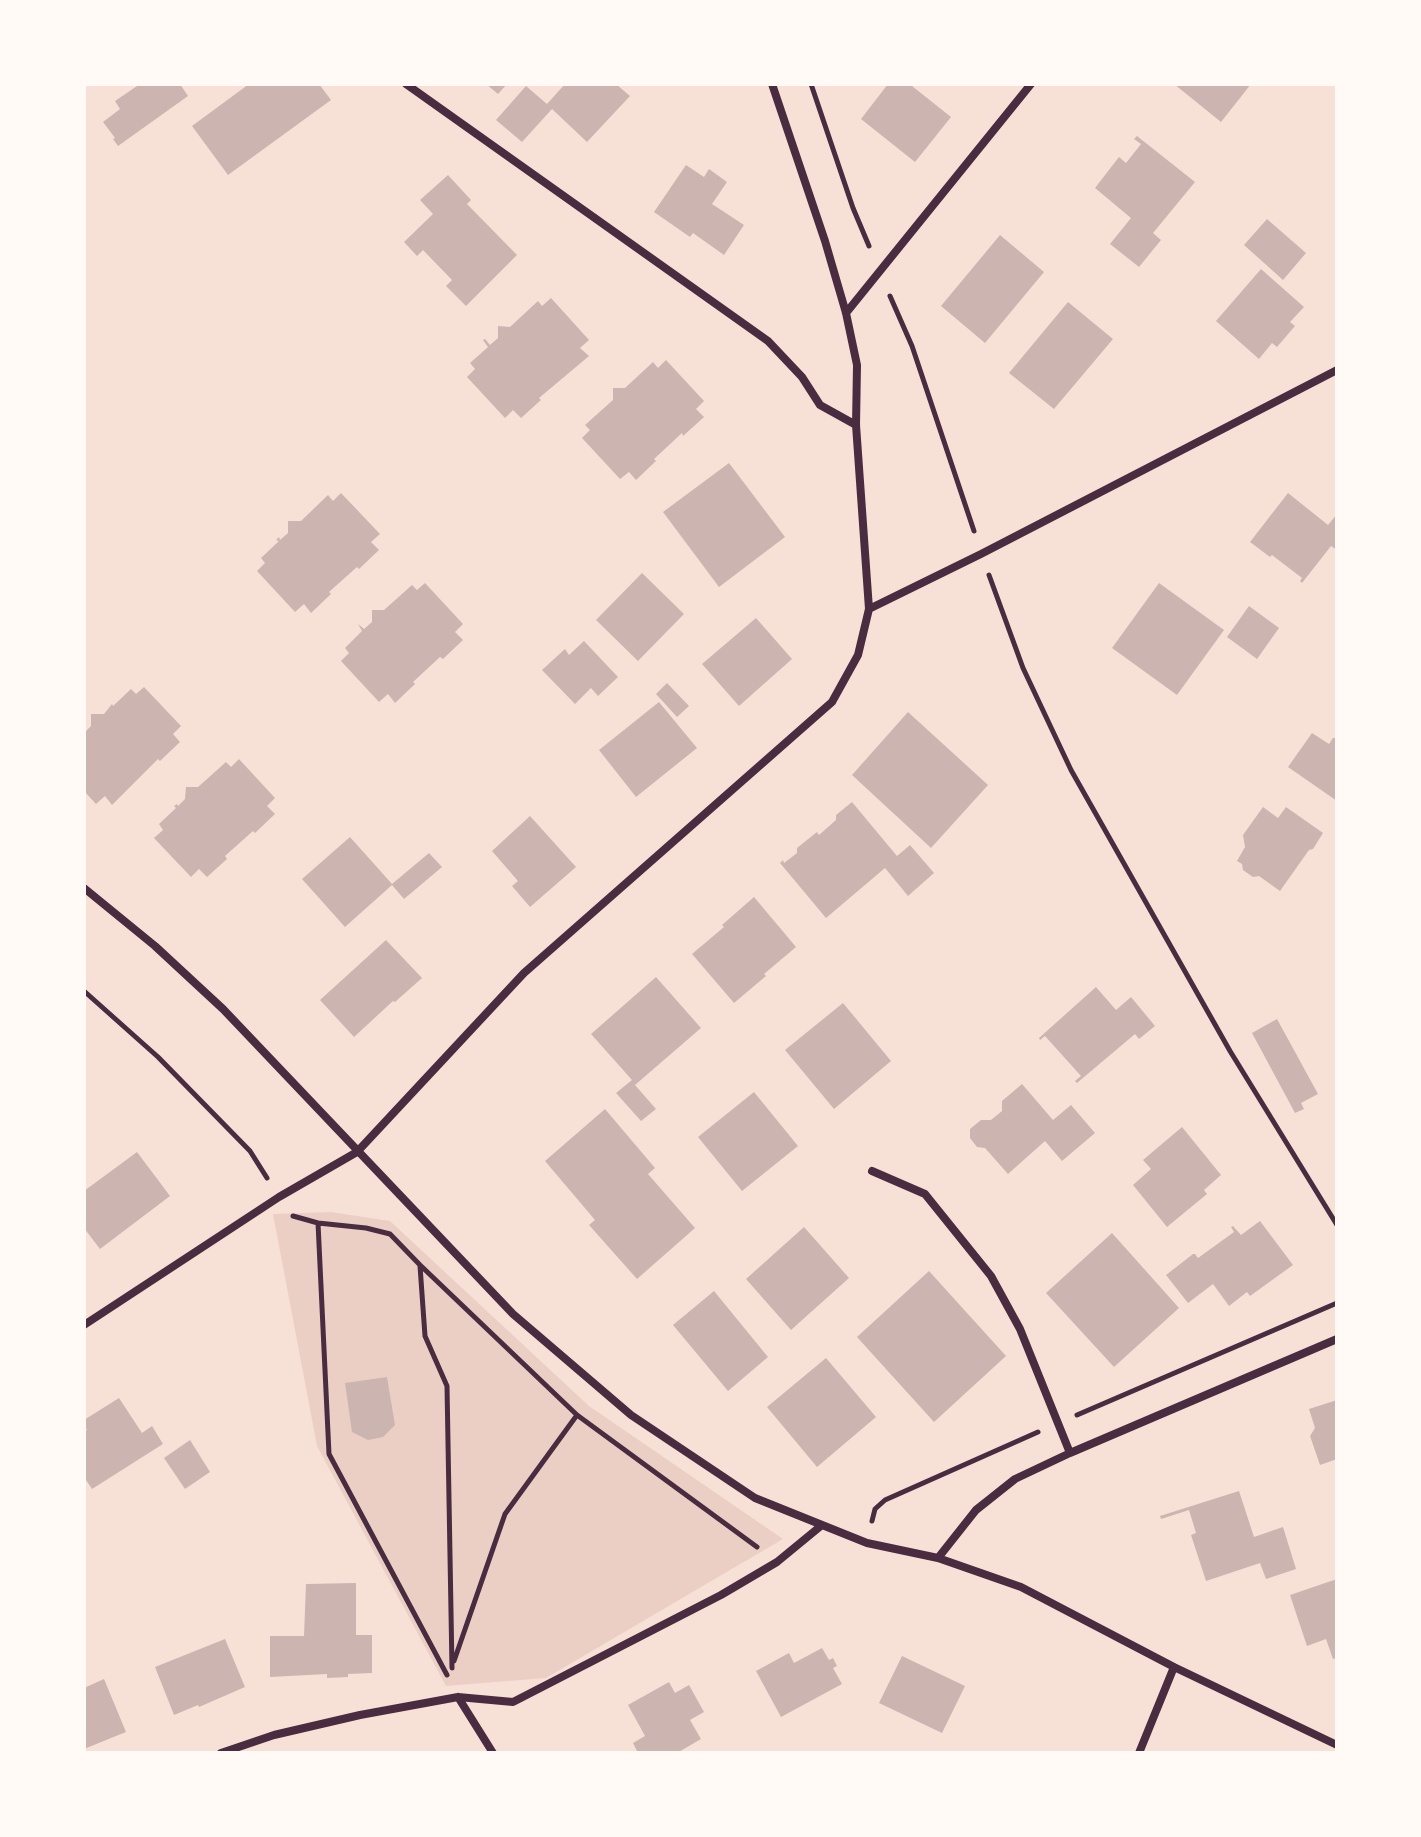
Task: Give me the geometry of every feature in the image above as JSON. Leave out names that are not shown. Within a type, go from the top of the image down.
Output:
[{"type":"street","points":[[406,84],[768,341],[802,377],[820,405],[856,425]]},
{"type":"street","points":[[84,1325],[279,1197],[357,1152],[524,973],[832,702],[858,655],[869,609],[856,425],[857,365],[825,241],[772,84]]},
{"type":"street","points":[[846,313],[1031,84]]},
{"type":"street","points":[[869,609],[1337,370]]},
{"type":"street","points":[[84,888],[155,946],[223,1009],[513,1314],[631,1415],[755,1498],[867,1543],[938,1558],[1021,1587],[1174,1667],[1337,1745]]},
{"type":"street","points":[[872,1171],[925,1194],[991,1276],[1020,1329],[1070,1453]]},
{"type":"street","points":[[938,1558],[976,1510],[1015,1479],[1337,1339]]},
{"type":"street","points":[[221,1753],[274,1735],[458,1697],[513,1702],[721,1595],[777,1562],[822,1525]]},
{"type":"street","points":[[1139,1753],[1174,1667]]},
{"type":"street","points":[[458,1697],[493,1753]]},
{"type":"path","points":[[811,84],[853,208],[912,346],[981,554],[1023,668],[1071,770],[1230,1051],[1337,1225]]},
{"type":"path","points":[[84,991],[158,1057],[250,1151],[267,1179]]},
{"type":"path","points":[[292,1216],[390,1234],[577,1415],[777,1562]]},
{"type":"path","points":[[318,1223],[329,1454],[448,1677],[505,1514],[577,1415]]},
{"type":"path","points":[[420,1265],[425,1336],[447,1386],[452,1668]]},
{"type":"path","points":[[875,1509],[885,1500],[1337,1303]]},
{"type":"shaded area","points":[[331,1212],[390,1221],[589,1406],[783,1539],[546,1678],[446,1686],[317,1446],[273,1214]]},
{"type":"building","points":[[140,84],[180,84],[188,96],[118,146],[103,122],[120,109],[115,101]]},
{"type":"building","points":[[249,84],[319,84],[331,100],[228,175],[192,126]]},
{"type":"building","points":[[486,84],[507,84],[498,94]]},
{"type":"building","points":[[565,84],[616,84],[630,96],[587,142],[552,109],[522,142],[496,120],[526,86],[547,104]]},
{"type":"building","points":[[888,84],[914,84],[912,86],[951,117],[915,162],[861,119]]},
{"type":"building","points":[[1174,84],[1251,84],[1221,122]]},
{"type":"building","points":[[1137,136],[1195,182],[1153,233],[1161,240],[1139,267],[1110,244],[1131,218],[1095,188],[1119,157],[1126,163],[1141,144],[1134,139]]},
{"type":"building","points":[[686,165],[704,177],[709,169],[727,182],[712,204],[744,225],[724,255],[693,233],[690,237],[654,212]]},
{"type":"building","points":[[448,175],[471,200],[467,204],[517,255],[466,306],[446,286],[452,280],[423,250],[417,256],[404,242],[433,214],[420,200]]},
{"type":"building","points":[[1267,219],[1306,253],[1283,280],[1244,245]]},
{"type":"building","points":[[1000,235],[1044,272],[985,343],[941,306]]},
{"type":"building","points":[[1261,269],[1304,307],[1290,322],[1295,326],[1277,347],[1272,343],[1259,359],[1216,321]]},
{"type":"building","points":[[551,298],[589,340],[580,348],[589,356],[539,398],[541,400],[521,418],[513,410],[505,418],[467,377],[475,369],[470,363],[488,347],[483,340],[490,345],[498,338],[498,326],[510,327],[538,301],[542,306]]},
{"type":"building","points":[[1068,302],[1113,339],[1054,409],[1009,373]]},
{"type":"building","points":[[666,360],[704,401],[696,409],[704,417],[683,436],[682,433],[636,480],[629,472],[620,479],[582,438],[590,430],[585,425],[613,400],[613,388],[625,388],[653,362],[658,368]]},
{"type":"building","points":[[729,463],[785,537],[719,587],[663,512]]},
{"type":"building","points":[[341,493],[380,534],[371,542],[379,550],[329,592],[331,594],[311,613],[304,604],[295,612],[257,571],[265,563],[261,558],[279,541],[276,540],[279,537],[280,540],[288,533],[288,521],[301,521],[328,495],[333,501]]},
{"type":"building","points":[[1288,493],[1328,525],[1337,514],[1337,550],[1331,546],[1302,583],[1302,578],[1250,542]]},
{"type":"building","points":[[642,573],[684,614],[638,661],[596,620]]},
{"type":"building","points":[[425,583],[463,624],[455,632],[463,640],[413,682],[415,684],[395,703],[388,694],[379,702],[341,661],[349,653],[345,648],[362,631],[358,624],[364,629],[372,622],[372,610],[384,610],[412,585],[417,590]]},
{"type":"building","points":[[1159,583],[1224,630],[1177,695],[1112,648]]},
{"type":"building","points":[[1249,606],[1279,628],[1257,659],[1227,637]]},
{"type":"building","points":[[756,618],[792,659],[739,706],[702,664]]},
{"type":"building","points":[[584,641],[618,677],[598,696],[591,688],[575,704],[542,670],[565,649],[569,655]]},
{"type":"building","points":[[667,683],[689,706],[677,717],[656,694]]},
{"type":"building","points":[[144,687],[181,726],[173,734],[180,742],[160,761],[158,759],[112,805],[105,796],[96,804],[84,791],[84,733],[91,726],[91,714],[104,714],[131,689],[136,694]]},
{"type":"building","points":[[659,702],[697,748],[636,797],[599,750]]},
{"type":"building","points":[[908,712],[988,785],[931,848],[852,775]]},
{"type":"building","points":[[1312,733],[1329,744],[1337,738],[1337,801],[1288,767]]},
{"type":"building","points":[[239,759],[275,798],[267,806],[275,814],[225,856],[227,859],[207,877],[199,869],[191,877],[154,838],[163,830],[159,824],[176,808],[174,806],[185,799],[186,787],[198,787],[226,762],[231,767]]},
{"type":"building","points":[[852,802],[897,856],[910,845],[934,873],[908,896],[885,868],[826,918],[780,863],[797,853],[797,848],[817,832],[819,835]]},
{"type":"building","points":[[1263,807],[1278,818],[1286,807],[1323,833],[1280,891],[1259,876],[1253,877],[1237,861],[1245,847],[1243,835]]},
{"type":"building","points":[[530,816],[576,867],[530,907],[512,886],[518,881],[492,851]]},
{"type":"building","points":[[350,837],[392,884],[429,853],[442,867],[404,899],[392,885],[345,927],[302,879]]},
{"type":"building","points":[[754,897],[796,947],[734,1003],[692,954]]},
{"type":"building","points":[[386,940],[422,978],[354,1037],[320,1000]]},
{"type":"building","points":[[656,977],[701,1028],[635,1085],[656,1109],[641,1121],[616,1093],[632,1080],[591,1034]]},
{"type":"building","points":[[1096,987],[1116,1010],[1131,997],[1155,1026],[1139,1039],[1135,1034],[1077,1083],[1075,1081],[1081,1076],[1045,1036],[1039,1038]]},
{"type":"building","points":[[843,1003],[891,1061],[834,1109],[785,1050]]},
{"type":"building","points":[[1277,1019],[1318,1094],[1301,1103],[1304,1109],[1295,1113],[1252,1033]]},
{"type":"building","points":[[1022,1084],[1053,1120],[1071,1105],[1095,1133],[1062,1161],[1045,1141],[1008,1174],[985,1148],[977,1147],[970,1138],[970,1129],[981,1120],[991,1120],[1002,1111],[1002,1101]]},
{"type":"building","points":[[754,1092],[798,1146],[742,1191],[698,1137]]},
{"type":"building","points":[[605,1109],[655,1168],[648,1174],[695,1228],[637,1279],[589,1225],[595,1220],[545,1161]]},
{"type":"building","points":[[1182,1127],[1221,1175],[1204,1190],[1207,1194],[1167,1227],[1133,1185],[1151,1169],[1143,1160]]},
{"type":"building","points":[[137,1152],[170,1196],[100,1249],[84,1228],[84,1191]]},
{"type":"building","points":[[1260,1221],[1293,1265],[1250,1296],[1247,1292],[1229,1306],[1213,1284],[1188,1303],[1166,1275],[1193,1254],[1198,1258],[1234,1232],[1231,1227],[1241,1235]]},
{"type":"building","points":[[804,1227],[849,1278],[791,1330],[746,1279]]},
{"type":"building","points":[[1112,1233],[1179,1308],[1114,1367],[1046,1293]]},
{"type":"building","points":[[929,1271],[1006,1356],[934,1422],[857,1337]]},
{"type":"building","points":[[714,1291],[768,1357],[728,1391],[673,1325]]},
{"type":"building","points":[[826,1358],[876,1417],[817,1467],[767,1407]]},
{"type":"building","points":[[387,1377],[395,1425],[383,1437],[368,1440],[352,1432],[345,1383]]},
{"type":"building","points":[[119,1398],[142,1433],[152,1426],[163,1444],[92,1489],[84,1477],[84,1432],[87,1430],[84,1420]]},
{"type":"building","points":[[1337,1400],[1337,1459],[1320,1465],[1310,1436],[1315,1428],[1309,1409]]},
{"type":"building","points":[[190,1440],[210,1472],[185,1489],[164,1458]]},
{"type":"building","points":[[1239,1491],[1254,1537],[1283,1527],[1296,1569],[1266,1579],[1260,1563],[1206,1581],[1191,1535],[1196,1533],[1189,1510],[1161,1519],[1160,1516]]},
{"type":"building","points":[[1337,1579],[1337,1658],[1333,1659],[1326,1639],[1307,1646],[1290,1595]]},
{"type":"building","points":[[356,1583],[356,1635],[372,1635],[372,1673],[327,1678],[327,1674],[270,1677],[270,1636],[304,1636],[306,1584]]},
{"type":"building","points":[[225,1639],[245,1687],[174,1715],[155,1667]]},
{"type":"building","points":[[822,1648],[829,1660],[833,1658],[837,1666],[833,1668],[842,1684],[781,1717],[756,1671],[789,1653],[794,1663]]},
{"type":"building","points":[[902,1656],[965,1686],[942,1733],[879,1703]]},
{"type":"building","points":[[104,1679],[126,1732],[84,1749],[84,1688]]},
{"type":"building","points":[[669,1682],[675,1693],[689,1685],[704,1712],[690,1720],[701,1739],[677,1753],[638,1753],[633,1743],[645,1736],[628,1705]]}]
